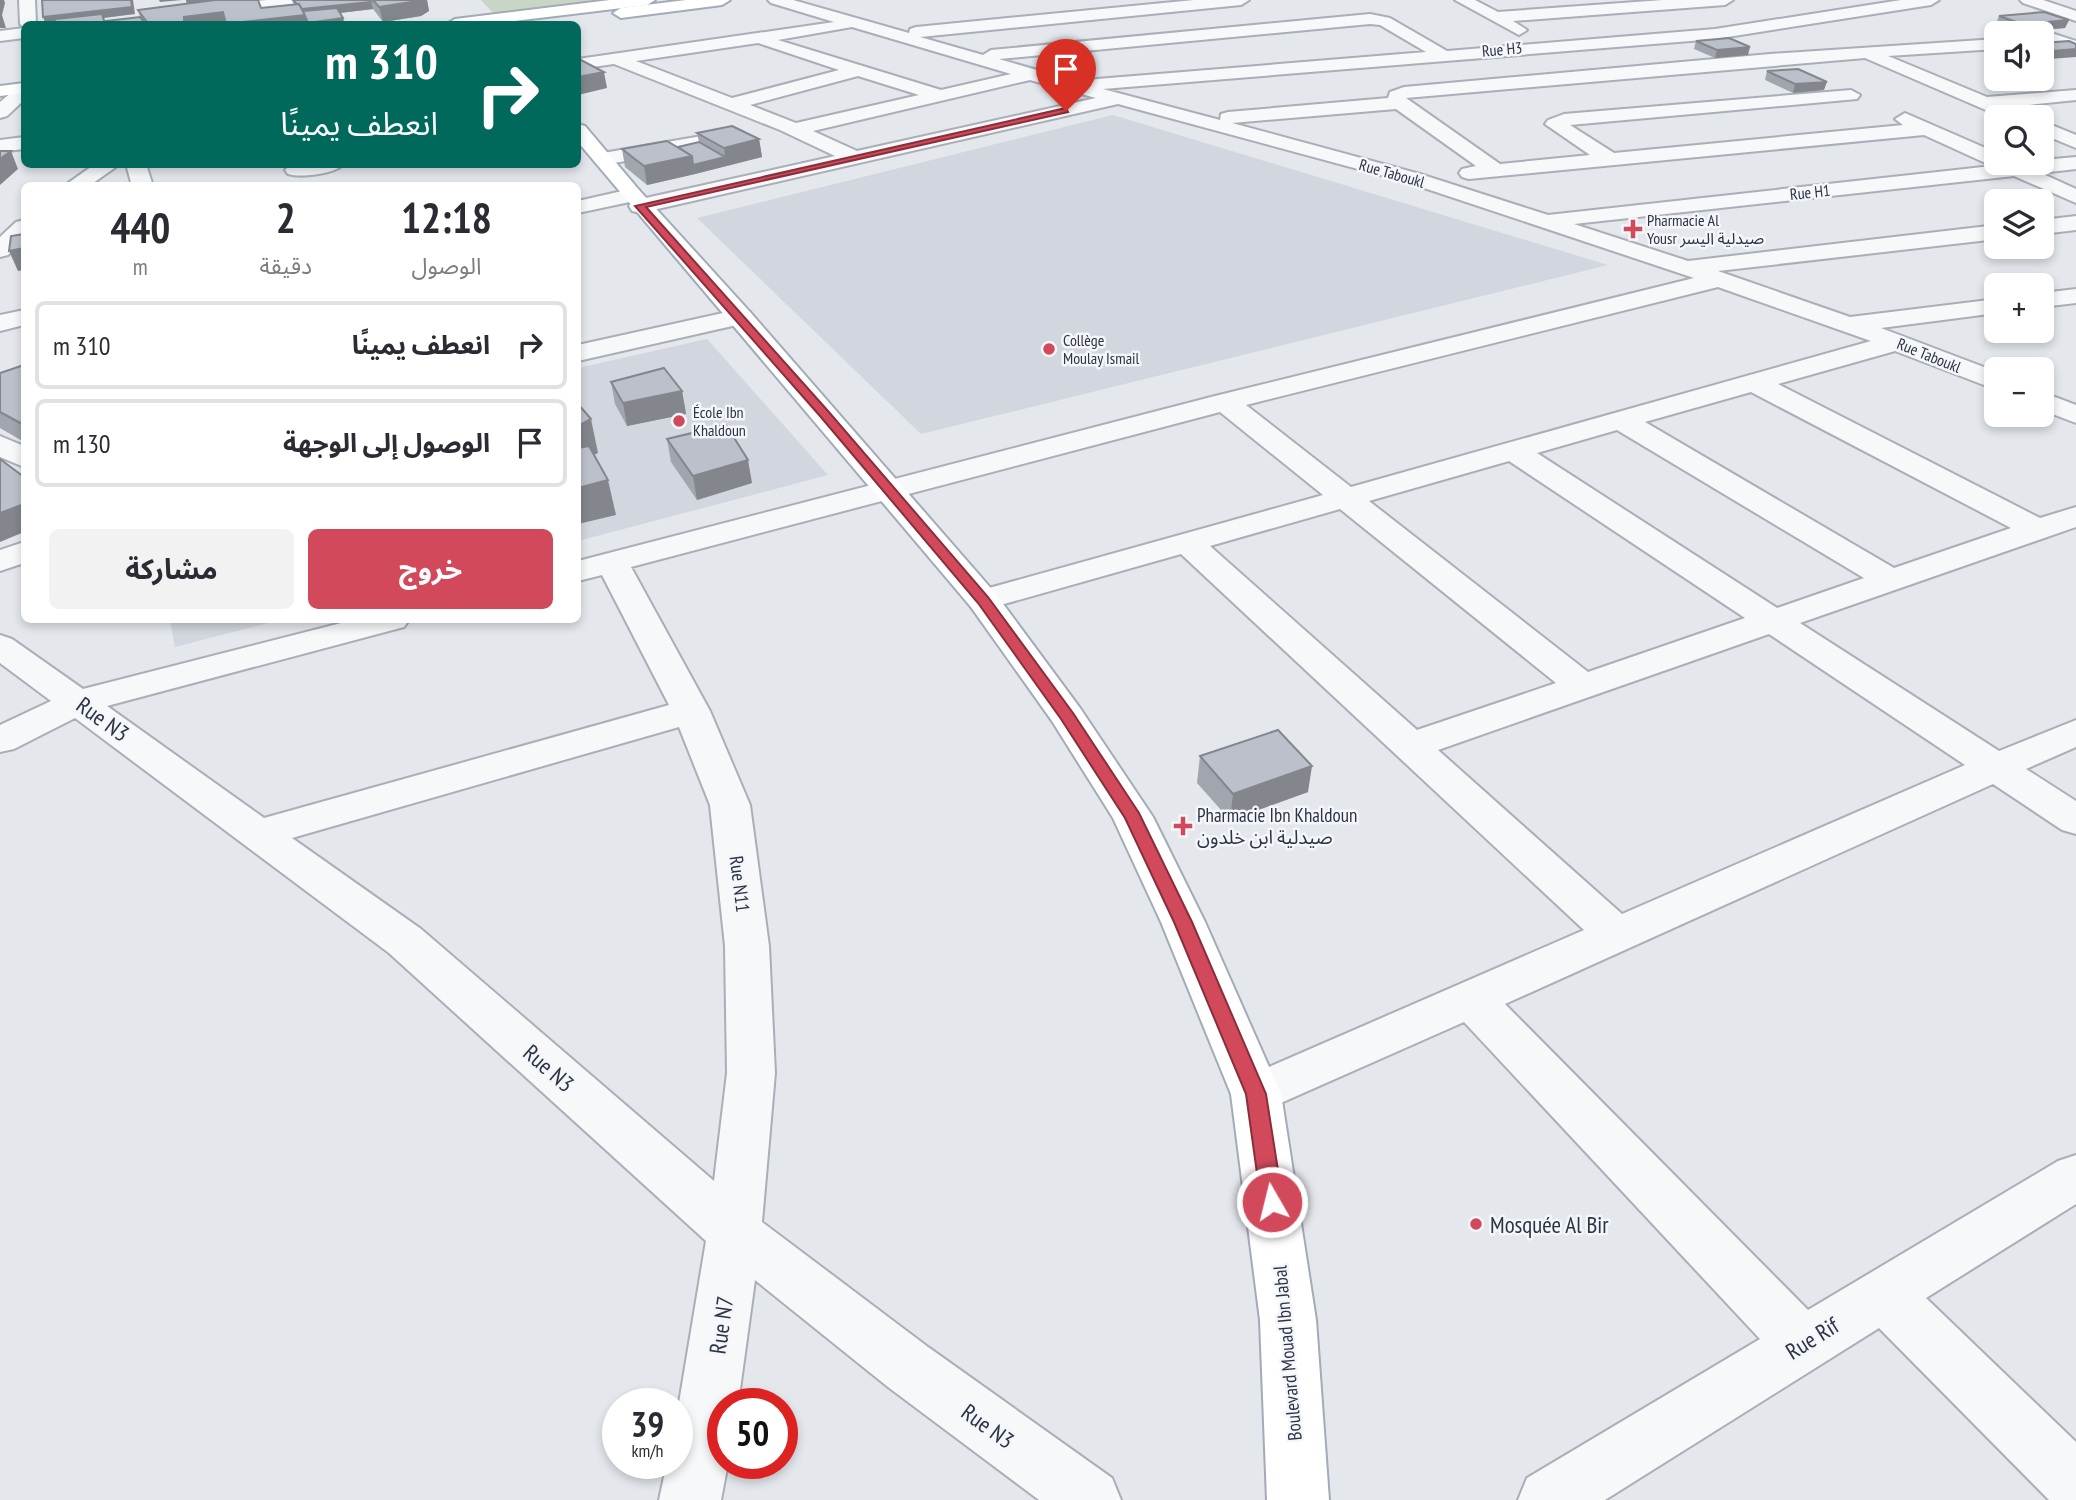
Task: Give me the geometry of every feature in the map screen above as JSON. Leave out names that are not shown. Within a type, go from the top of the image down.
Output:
[{"type":"main road","points":[[491,21],[647,0]]},
{"type":"main road","points":[[559,21],[722,0]]},
{"type":"main road","points":[[463,8],[474,21]]},
{"type":"main road","points":[[0,81],[21,78]]},
{"type":"main road","points":[[0,91],[21,89]]},
{"type":"main road","name":"Boulevard Mouad Ibn Jabal","points":[[581,133],[635,201],[741,317],[983,600],[1067,716],[1133,817],[1183,922],[1256,1094],[1288,1320],[1298,1500]]},
{"type":"street","points":[[27,0],[28,21]]},
{"type":"street","points":[[189,13],[264,2],[309,0]]},
{"type":"street","name":"Rue Taboukl","points":[[776,0],[1032,75],[1413,178],[1720,279],[1897,342],[1984,377]]},
{"type":"street","points":[[1161,0],[1177,6]]},
{"type":"street","points":[[897,34],[1241,0]]},
{"type":"street","points":[[1463,0],[1544,46]]},
{"type":"street","name":"Rue H3","points":[[1072,86],[1441,54],[1715,34],[1931,0]]},
{"type":"street","points":[[2032,1],[2073,0]]},
{"type":"street","points":[[1497,17],[1731,1]]},
{"type":"street","points":[[2032,1],[2076,16]]},
{"type":"street","points":[[1763,10],[1797,21]]},
{"type":"street","points":[[581,63],[955,11]]},
{"type":"street","points":[[972,57],[1378,19],[1441,54]]},
{"type":"street","points":[[1281,27],[1334,64]]},
{"type":"street","points":[[0,36],[21,33]]},
{"type":"street","points":[[2054,35],[2076,33]]},
{"type":"street","points":[[1610,159],[1555,124],[1564,120],[1857,98],[1715,34]]},
{"type":"street","points":[[759,38],[940,96]]},
{"type":"street","points":[[2054,41],[2076,47]]},
{"type":"street","points":[[1495,170],[1400,103],[1396,96],[1404,92],[1770,59],[1984,45]]},
{"type":"street","points":[[1864,52],[1991,105]]},
{"type":"street","points":[[613,58],[794,129],[858,159]]},
{"type":"street","points":[[731,104],[859,70]]},
{"type":"street","points":[[794,129],[1032,75]]},
{"type":"street","points":[[0,112],[21,92]]},
{"type":"street","points":[[1986,103],[2076,95]]},
{"type":"street","points":[[581,207],[635,201],[858,159],[1118,99]]},
{"type":"street","points":[[1203,121],[1400,103]]},
{"type":"street","points":[[1889,112],[1984,155]]},
{"type":"street","points":[[1413,178],[1927,129]]},
{"type":"street","points":[[2054,132],[2076,142]]},
{"type":"street","points":[[603,159],[725,138]]},
{"type":"street","points":[[0,146],[21,143]]},
{"type":"street","name":"Rue H1","points":[[2054,163],[2076,163]]},
{"type":"street","name":"Rue H1","points":[[1545,220],[1984,167]]},
{"type":"street","points":[[81,182],[103,168]]},
{"type":"street","points":[[297,173],[318,168]]},
{"type":"street","points":[[2029,175],[2076,197]]},
{"type":"street","points":[[2054,226],[2076,223]]},
{"type":"street","points":[[0,250],[21,231]]},
{"type":"street","points":[[1685,267],[1984,233]]},
{"type":"street","points":[[595,566],[1225,402],[1720,279]]},
{"type":"street","points":[[2054,299],[2076,296]]},
{"type":"street","points":[[1846,324],[1984,308]]},
{"type":"street","points":[[581,352],[741,317]]},
{"type":"street","points":[[0,323],[21,319]]},
{"type":"street","points":[[983,600],[1897,342]]},
{"type":"street","points":[[1753,382],[2037,529]]},
{"type":"street","points":[[2054,400],[2076,397]]},
{"type":"street","points":[[1225,402],[1584,687]]},
{"type":"street","points":[[2054,405],[2076,415]]},
{"type":"street","points":[[1621,420],[1891,580]]},
{"type":"street","points":[[0,445],[21,456]]},
{"type":"street","points":[[1513,450],[2076,820]]},
{"type":"street","points":[[1410,746],[2076,516]]},
{"type":"street","points":[[1188,543],[1617,935]]},
{"type":"street","points":[[0,561],[21,553]]},
{"type":"street","name":"Rue N11","points":[[595,566],[691,711],[730,805],[747,946],[751,1073],[734,1232]]},
{"type":"street","points":[[0,740],[80,701],[379,623]]},
{"type":"street","name":"Rue N3","points":[[0,646],[80,701],[405,941],[734,1232],[908,1367],[1090,1500]]},
{"type":"street","points":[[259,833],[691,711]]},
{"type":"street","points":[[1256,1094],[2076,732]]},
{"type":"street","points":[[1471,999],[1802,1343]]},
{"type":"street","name":"Rue Rif","points":[[1549,1500],[2076,1177]]},
{"type":"street","name":"Rue N7","points":[[690,1500],[711,1394],[734,1232]]},
{"type":"street","points":[[1884,1294],[2076,1484]]},
{"type":"shaded area","name":"Collège Moulay Ismail","points":[[1113,115],[1608,265],[921,434],[697,218]]},
{"type":"shaded area","name":"École Ibn Khaldoun","points":[[707,339],[828,475],[581,540],[581,367]]},
{"type":"shaded area","points":[[171,623],[268,623],[175,647]]},
{"type":"green space","points":[[481,0],[606,0],[494,14]]},
{"type":"building","points":[[42,0],[131,0],[132,7],[43,17]]},
{"type":"building","points":[[215,0],[258,0],[261,8],[299,4],[305,15],[225,21],[223,12],[184,17],[184,21],[146,21],[138,10]]},
{"type":"building","points":[[293,0],[370,0],[371,2],[302,9]]},
{"type":"building","points":[[373,0],[420,0],[379,7]]},
{"type":"building","points":[[337,8],[343,18],[307,21],[303,11]]},
{"type":"building","points":[[2044,12],[2069,20],[2013,21],[1999,16]]},
{"type":"building","points":[[102,14],[104,21],[55,21]]},
{"type":"building","points":[[140,17],[143,21],[105,21]]},
{"type":"building","points":[[1729,38],[1750,47],[1717,50],[1696,41]]},
{"type":"building","points":[[2069,41],[2076,44],[2076,49],[2054,51],[2054,42]]},
{"type":"building","points":[[581,60],[604,72],[581,76]]},
{"type":"building","points":[[1798,69],[1827,82],[1795,84],[1767,71]]},
{"type":"building","points":[[732,126],[759,139],[724,148],[697,133]]},
{"type":"building","points":[[667,141],[692,156],[644,166],[622,149]]},
{"type":"building","points":[[699,142],[725,157],[693,165],[692,156],[678,147]]},
{"type":"building","points":[[0,151],[11,151],[0,159]]},
{"type":"building","points":[[21,234],[21,249],[9,251],[11,236]]},
{"type":"building","points":[[21,366],[21,423],[0,412],[0,373]]},
{"type":"building","points":[[664,368],[682,391],[623,403],[611,382]]},
{"type":"building","points":[[581,407],[591,419],[581,424]]},
{"type":"building","points":[[726,425],[748,460],[693,476],[667,439]]},
{"type":"building","points":[[589,446],[608,480],[581,487],[581,447]]},
{"type":"building","points":[[0,459],[21,475],[21,505],[0,513]]},
{"type":"building","points":[[1278,730],[1312,766],[1233,794],[1200,756]]},
{"type":"place","name":"Pharmacie Al Yousr صيدلية اليسر","points":[[1633,229]]},
{"type":"place","name":"Collège Moulay Ismail","points":[[1049,349]]},
{"type":"place","name":"École Ibn Khaldoun","points":[[679,421]]},
{"type":"place","name":"Pharmacie Ibn Khaldoun صيدلية ابن خلدون","points":[[1183,826]]},
{"type":"place","name":"Mosquée Al Bir","points":[[1476,1224]]},
{"type":"route","points":[[1066,111],[640,206],[741,317],[983,600],[1067,716],[1133,817],[1183,922],[1256,1094],[1272,1202]]}]
